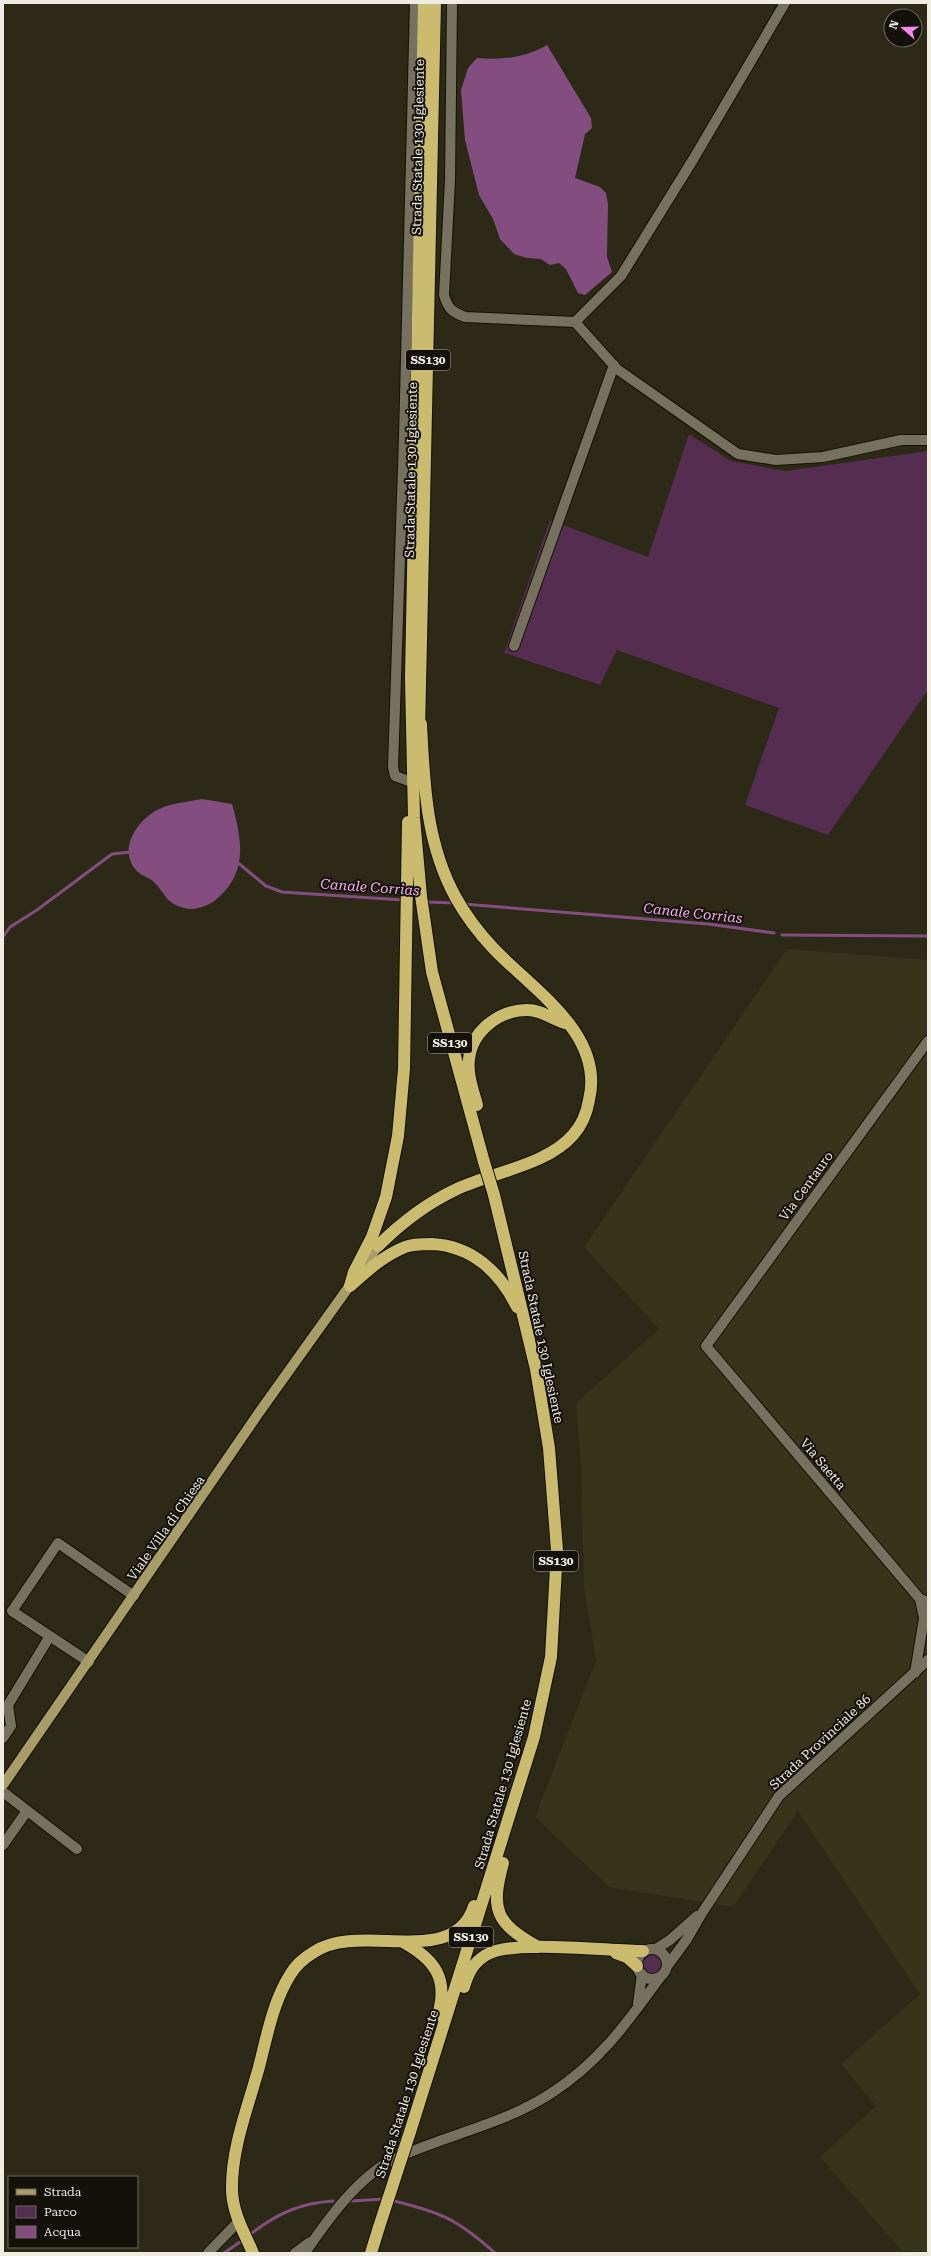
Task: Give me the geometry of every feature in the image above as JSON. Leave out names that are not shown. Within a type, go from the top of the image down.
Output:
[{"type":"highway","name":"Strada Statale 130 Iglesiente","points":[[371,2253],[534,1737],[551,1656],[557,1550],[549,1448],[536,1369],[524,1321],[515,1293],[494,1195],[438,998],[420,896],[414,818],[411,678],[424,3]]},
{"type":"highway","name":"Strada Statale 130 Iglesiente","points":[[414,818],[420,717],[435,3]]},
{"type":"highway","points":[[350,1286],[354,1272],[372,1237],[386,1197],[398,1136],[404,1069],[405,922],[411,678]]},
{"type":"highway","points":[[378,1246],[414,1213],[437,1200],[458,1189],[541,1157],[560,1148],[574,1134],[583,1120],[592,1091],[592,1074],[588,1057],[569,1024],[492,948],[469,918],[456,897],[431,836],[425,798],[420,717]]},
{"type":"highway","points":[[484,1160],[483,1129],[469,1073],[469,1059],[473,1042],[488,1024],[510,1012],[527,1010],[538,1012],[569,1024]]},
{"type":"highway","points":[[350,1286],[379,1261],[406,1247],[427,1244],[447,1245],[464,1250],[489,1267],[515,1293]]},
{"type":"highway","points":[[261,2253],[252,2250],[238,2222],[232,2193],[234,2154],[276,2004],[290,1974],[305,1958],[328,1945],[363,1939],[402,1941],[443,1938],[456,1933],[467,1922],[495,1837],[515,1799]]},
{"type":"highway","points":[[515,1799],[508,1843],[498,1881],[498,1906],[507,1928],[538,1947]]},
{"type":"highway","points":[[402,1941],[427,1958],[440,1977],[442,1985],[442,2002],[431,2040],[428,2075]]},
{"type":"highway","points":[[428,2075],[445,2044],[469,1972],[476,1963],[494,1952],[538,1947],[609,1951],[643,1951]]},
{"type":"highway","points":[[609,1951],[627,1957],[640,1970]]},
{"type":"main road","name":"Viale Villa di Chiesa","points":[[3,1785],[258,1414],[378,1246]]},
{"type":"street","points":[[409,781],[395,776],[393,767],[404,437],[414,3]]},
{"type":"street","points":[[452,3],[450,180],[444,295],[447,308],[465,317],[575,322],[614,366],[738,454],[776,460],[823,457],[902,440],[928,440]]},
{"type":"street","points":[[575,322],[621,276],[694,158],[785,3]]},
{"type":"street","points":[[514,646],[614,366]]},
{"type":"street","name":"Via Centauro","points":[[706,1346],[928,1041]]},
{"type":"street","name":"Via Saetta","points":[[706,1346],[924,1600],[926,1620],[915,1673]]},
{"type":"street","points":[[88,1662],[12,1611],[58,1543],[134,1596]]},
{"type":"street","points":[[3,1738],[11,1726],[8,1706],[50,1636]]},
{"type":"street","name":"Strada Provinciale 86","points":[[668,1965],[687,1939],[702,1913],[779,1796],[928,1660]]},
{"type":"street","points":[[3,1792],[77,1849]]},
{"type":"street","points":[[3,1845],[26,1811]]},
{"type":"street","name":"Strada Provinciale 86","points":[[656,1949],[670,1940],[702,1913]]},
{"type":"street","points":[[305,2253],[360,2184],[393,2160],[519,2112],[549,2095],[575,2077],[613,2041],[637,2010],[668,1965],[664,1953],[656,1949],[643,1951],[638,1958],[641,1992],[637,2010]]},
{"type":"street","points":[[640,1970],[651,1979],[661,1976]]},
{"type":"street","points":[[208,2253],[238,2222]]},
{"type":"street","points":[[295,2253],[314,2240]]},
{"type":"shaded area","points":[[787,949],[928,960],[928,2252],[902,2251],[820,2157],[876,2106],[841,2064],[920,1994],[798,1811],[733,1907],[609,1887],[535,1817],[596,1660],[584,1588],[581,1464],[576,1403],[659,1329],[584,1247]]},
{"type":"green space","points":[[689,434],[731,461],[786,471],[928,451],[928,690],[828,835],[745,805],[779,708],[617,650],[600,685],[504,653],[550,520],[648,557]]},
{"type":"green space","points":[[653,1952],[658,1953],[664,1959],[664,1969],[658,1975],[653,1976],[648,1975],[642,1969],[641,1964],[642,1959],[648,1953]]},
{"type":"water","points":[[547,45],[591,118],[592,128],[585,134],[575,178],[600,187],[606,193],[608,204],[607,257],[612,272],[585,295],[578,293],[566,269],[559,263],[550,265],[541,259],[527,258],[514,254],[500,239],[493,219],[479,195],[465,140],[461,90],[468,68],[477,58],[496,59],[513,57],[530,53]]},
{"type":"water","points":[[202,799],[232,804],[236,817],[240,842],[240,854],[238,866],[228,888],[218,898],[210,903],[202,907],[188,909],[173,904],[153,881],[135,869],[130,861],[129,844],[132,835],[143,820],[157,810],[173,804]]},
{"type":"waterway","name":"Canale Corrias","points":[[3,937],[10,927],[37,910],[112,854],[131,852]]},
{"type":"waterway","name":"Canale Corrias","points":[[237,862],[266,886],[282,892],[403,900]]},
{"type":"waterway","name":"Canale Corrias","points":[[425,902],[455,903]]},
{"type":"waterway","name":"Canale Corrias","points":[[463,904],[708,924],[774,933]]},
{"type":"waterway","name":"Canale Corrias","points":[[782,935],[928,936]]},
{"type":"waterway","points":[[352,2201],[384,2199]]},
{"type":"waterway","points":[[390,2200],[422,2208],[447,2218],[469,2232],[495,2253]]},
{"type":"waterway","points":[[252,2233],[271,2220],[290,2210],[310,2204],[333,2201]]},
{"type":"waterway","points":[[224,2253],[240,2242]]}]
